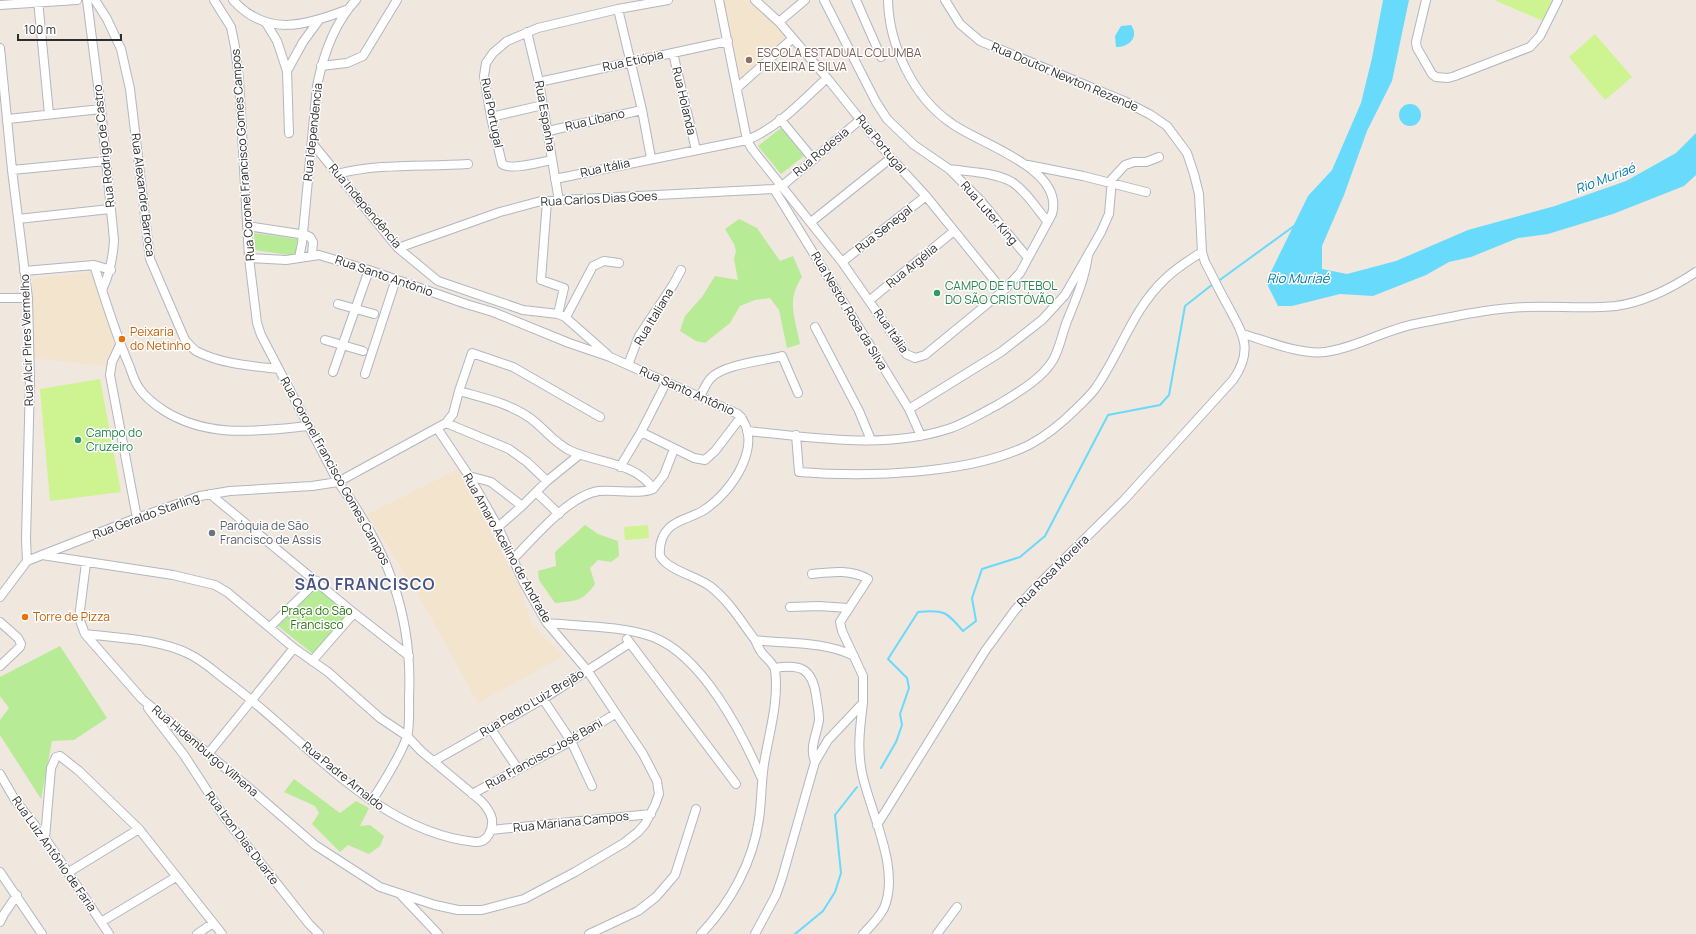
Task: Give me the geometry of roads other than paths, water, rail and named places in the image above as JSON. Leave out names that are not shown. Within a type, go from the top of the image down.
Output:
[{"type":"street","points":[[0,4],[77,0]]},
{"type":"street","name":"Rua Rodrigo de Castro","points":[[87,0],[101,109],[114,240],[111,270],[102,290]]},
{"type":"street","name":"Rua Alexandre Barroca","points":[[95,0],[107,19],[121,49],[130,89],[150,259],[185,340],[195,350],[211,356],[243,365],[278,369]]},
{"type":"street","name":"Rua Coronel Francisco Gomes Campos","points":[[214,0],[226,17],[234,36],[239,79],[249,258],[257,323],[261,335],[278,369],[338,482],[352,501],[388,565],[399,597],[409,656],[407,736],[396,760],[372,801]]},
{"type":"street","points":[[233,0],[240,8],[260,21],[266,23],[302,24],[319,20],[346,10],[356,0]]},
{"type":"street","points":[[321,66],[347,63],[355,61],[363,56],[396,0]]},
{"type":"street","name":"Rua Portugal","points":[[552,160],[513,167],[504,166],[502,164],[491,117],[484,76],[486,63],[493,53],[507,42],[538,28],[618,9],[668,0]]},
{"type":"street","points":[[718,0],[728,41],[747,140],[765,131],[780,120],[827,78]]},
{"type":"street","name":"Rua Portugal","points":[[755,0],[779,22],[793,38],[861,119],[891,158],[926,196],[1003,291]]},
{"type":"street","points":[[779,22],[805,0]]},
{"type":"street","name":"Rua Luter King","points":[[824,0],[876,102],[887,119],[914,145],[949,168],[981,200],[1028,258]]},
{"type":"street","points":[[856,0],[881,58]]},
{"type":"street","name":"Rua Itália","points":[[555,178],[747,140],[778,187],[811,222],[842,262],[870,300],[906,354],[910,357],[918,358],[934,349],[1003,291],[1020,273],[1053,210],[1054,198],[1045,182],[1037,173],[1025,164],[951,123],[923,96],[898,52],[891,32],[888,0]]},
{"type":"street","name":"Rua Doutor Newton Rezende","points":[[945,0],[960,24],[980,41],[1124,101],[1151,115],[1167,126],[1187,153],[1194,174],[1199,194],[1202,252],[1205,262],[1243,334]]},
{"type":"street","points":[[1426,0],[1416,42],[1417,48],[1432,74],[1440,79],[1456,76],[1530,47],[1540,36],[1558,0]]},
{"type":"street","points":[[38,1],[49,114]]},
{"type":"street","points":[[618,9],[642,110],[651,158]]},
{"type":"street","name":"Rua Idependencia","points":[[299,258],[317,86],[325,54],[346,10]]},
{"type":"street","points":[[287,71],[300,47],[319,20]]},
{"type":"street","points":[[266,23],[277,41],[287,71],[289,133]]},
{"type":"street","name":"Rua Espanha","points":[[527,32],[539,82],[559,201]]},
{"type":"street","points":[[737,88],[793,38]]},
{"type":"street","name":"Rua Etiópia","points":[[539,82],[728,41]]},
{"type":"street","name":"Rua Alcir Pires Vermelho","points":[[0,48],[12,170],[28,298],[30,381],[26,538],[27,561]]},
{"type":"street","name":"Rua Holanda","points":[[673,53],[696,150]]},
{"type":"street","points":[[491,117],[543,105]]},
{"type":"street","points":[[8,119],[101,109]]},
{"type":"street","name":"Rua Líbano","points":[[548,131],[642,110]]},
{"type":"street","name":"Rua Rodesia","points":[[778,187],[861,119]]},
{"type":"street","points":[[780,120],[813,159]]},
{"type":"street","name":"Rua Independência","points":[[312,143],[398,248],[438,281],[523,310],[558,314],[566,317],[610,357]]},
{"type":"street","points":[[909,409],[1001,352],[1042,320],[1065,295],[1107,220],[1110,183],[1116,174],[1125,165],[1134,162],[1146,162],[1159,157]]},
{"type":"street","points":[[811,222],[891,158]]},
{"type":"street","points":[[12,170],[106,161]]},
{"type":"street","points":[[337,174],[352,170],[376,167],[468,164]]},
{"type":"street","points":[[1025,164],[1146,192]]},
{"type":"street","name":"Rua Luter King","points":[[949,168],[991,175],[1013,183],[1021,189],[1047,221]]},
{"type":"street","name":"Rua Carlos Dias Goes","points":[[398,248],[500,212],[536,202],[778,187]]},
{"type":"street","name":"Rua Nestor Rosa da Silva","points":[[778,187],[909,409],[921,436]]},
{"type":"street","name":"Rua Senegal","points":[[842,262],[926,196]]},
{"type":"street","points":[[547,201],[541,280],[564,288],[558,314]]},
{"type":"street","points":[[18,219],[110,209]]},
{"type":"street","points":[[247,226],[302,234],[312,239],[312,256]]},
{"type":"street","name":"Rua Argélia","points":[[870,300],[954,231]]},
{"type":"street","points":[[796,435],[799,472],[825,474],[906,472],[954,466],[992,458],[1029,444],[1065,420],[1093,392],[1137,313],[1156,287],[1202,252]]},
{"type":"street","points":[[747,431],[843,440],[890,440],[921,436],[964,423],[1013,396],[1048,367],[1057,351],[1084,278],[1088,255]]},
{"type":"street","name":"Rua Santo Antônio","points":[[249,258],[286,260],[312,256],[328,257],[369,270],[493,312],[610,357],[666,383],[730,409],[741,417],[747,431],[747,451],[743,464],[735,479],[715,502],[703,511],[670,527],[664,533],[660,542],[660,556],[667,564],[709,586],[722,597],[755,640]]},
{"type":"street","points":[[566,317],[594,266],[604,261],[619,263]]},
{"type":"street","points":[[94,265],[120,345],[139,388],[153,403],[183,421],[202,428],[220,430],[265,430],[308,426]]},
{"type":"street","points":[[24,271],[94,265],[111,270]]},
{"type":"street","points":[[334,372],[369,270]]},
{"type":"street","name":"Rua Italiana","points":[[628,365],[640,336],[681,270]]},
{"type":"street","points":[[1243,334],[1312,352],[1325,352],[1413,325],[1500,309],[1529,307],[1616,306],[1658,294],[1696,272]]},
{"type":"street","points":[[365,374],[396,279]]},
{"type":"street","points":[[0,298],[28,298]]},
{"type":"street","points":[[338,304],[374,314]]},
{"type":"street","points":[[815,328],[859,411],[871,440]]},
{"type":"street","name":"Rua Rosa Moreira","points":[[877,825],[985,651],[1014,610],[1124,500],[1236,375],[1243,361],[1245,348],[1243,334]]},
{"type":"street","points":[[580,346],[587,336]]},
{"type":"street","points":[[326,340],[344,344],[363,351]]},
{"type":"street","points":[[120,345],[112,362],[110,375],[137,518]]},
{"type":"street","points":[[547,481],[527,462],[509,449],[446,423],[453,414],[472,353],[513,367],[600,418]]},
{"type":"street","points":[[700,397],[712,377],[718,373],[728,368],[782,356],[798,393]]},
{"type":"street","points":[[620,467],[666,383]]},
{"type":"street","points":[[459,391],[500,403],[519,411],[531,419],[560,444],[579,454],[620,467],[641,476],[646,479],[653,489]]},
{"type":"street","points":[[640,432],[694,458],[705,460],[715,451],[741,417]]},
{"type":"street","name":"Rua Geraldo Starling","points":[[27,561],[137,518],[200,496],[237,490],[312,486],[338,482],[446,423]]},
{"type":"street","name":"Rua Amaro Acelino de Andrade","points":[[399,894],[458,910],[482,910],[524,899],[575,872],[624,843],[638,832],[645,824],[651,814],[659,794],[657,781],[643,754],[586,670],[547,623],[535,604],[498,527],[468,476],[437,428]]},
{"type":"street","points":[[513,559],[559,514],[573,502],[588,494],[610,490],[644,492],[653,489],[664,475],[674,449]]},
{"type":"street","points":[[498,527],[547,481],[579,454]]},
{"type":"street","points":[[468,476],[491,482],[522,506]]},
{"type":"street","points":[[536,492],[559,514]]},
{"type":"street","points":[[210,494],[354,613],[409,656]]},
{"type":"street","points":[[42,555],[86,563],[173,575],[215,585],[237,599],[294,648],[328,672],[380,718],[407,736],[421,751],[484,804],[490,814],[492,824],[491,830]]},
{"type":"street","points":[[0,597],[27,561]]},
{"type":"street","name":"Rua Hidemburgo Vilhena","points":[[86,563],[79,618],[85,634],[142,699],[315,845],[374,884],[399,894]]},
{"type":"street","points":[[812,574],[840,571],[860,575],[868,579],[840,622],[840,626],[863,676],[864,703],[859,743],[859,757],[868,796],[885,852],[889,889],[881,913],[863,934]]},
{"type":"street","points":[[270,627],[316,581]]},
{"type":"street","points":[[790,607],[818,606],[848,608]]},
{"type":"street","points":[[312,661],[354,613]]},
{"type":"street","points":[[0,622],[21,642],[20,647],[0,666]]},
{"type":"street","points":[[547,623],[622,630],[652,637],[686,658],[698,671],[742,738],[762,778]]},
{"type":"street","points":[[622,630],[630,643],[736,784]]},
{"type":"street","name":"Rua Padre Arnaldo","points":[[85,634],[149,642],[189,653],[253,700],[349,784],[386,811],[412,825],[449,838],[479,842],[485,840],[491,830]]},
{"type":"street","points":[[755,640],[829,646],[854,656]]},
{"type":"street","points":[[701,934],[730,898],[745,870],[754,843],[759,818],[762,778],[775,696],[774,668],[761,652],[755,640]]},
{"type":"street","name":"Rua Pedro Luiz Brejão","points":[[434,761],[543,699],[630,643]]},
{"type":"street","points":[[208,754],[294,648]]},
{"type":"street","points":[[774,668],[789,666],[800,668],[806,671],[812,678],[818,709],[818,720],[812,751],[815,762]]},
{"type":"street","name":"Rua Izon Dias Duarte","points":[[142,699],[184,756],[225,818],[309,924],[319,934]]},
{"type":"street","points":[[543,699],[571,741],[592,786]]},
{"type":"street","points":[[755,934],[776,895],[782,878],[815,762],[828,740],[864,703]]},
{"type":"street","name":"Rua Francisco José Bani","points":[[472,794],[571,741],[615,714]]},
{"type":"street","points":[[491,729],[518,769]]},
{"type":"street","points":[[45,838],[51,768],[53,762],[58,756],[63,757],[79,771],[139,829],[222,934]]},
{"type":"street","name":"Rua Luiz Antônio de Faria","points":[[0,774],[15,800],[45,838],[69,872],[109,934]]},
{"type":"street","points":[[589,934],[638,911],[656,897],[675,875],[696,809]]},
{"type":"street","name":"Rua Mariana Campos","points":[[491,830],[651,814]]},
{"type":"street","points":[[69,872],[139,829]]},
{"type":"street","points":[[0,872],[42,934]]},
{"type":"street","points":[[101,922],[176,877]]},
{"type":"street","points":[[399,894],[438,934]]},
{"type":"street","points":[[0,922],[17,896]]},
{"type":"street","points":[[937,934],[957,907]]},
{"type":"street","points":[[197,934],[213,923]]},
{"type":"water","name":"Rio Muriaé","points":[[1383,0],[1409,0],[1392,81],[1367,131],[1344,195],[1322,246],[1322,269],[1347,274],[1396,261],[1468,230],[1555,206],[1626,181],[1676,153],[1696,133],[1696,175],[1684,186],[1613,214],[1548,234],[1518,238],[1471,257],[1449,262],[1426,275],[1373,296],[1340,294],[1292,306],[1278,306],[1266,282],[1308,196],[1332,170],[1361,103],[1372,58]]},
{"type":"water","points":[[1131,25],[1134,34],[1131,41],[1125,46],[1116,47],[1115,36],[1121,26]]},
{"type":"water","points":[[1410,104],[1418,107],[1421,115],[1418,123],[1410,126],[1402,123],[1399,115],[1402,107]]},
{"type":"waterway","points":[[1217,282],[1294,226]]},
{"type":"waterway","points":[[881,768],[896,742],[902,725],[900,714],[909,688],[907,678],[888,659],[918,612],[934,611],[944,613],[949,616],[963,631],[976,621],[972,598],[982,569],[1020,557],[1045,536],[1108,415],[1160,405],[1169,395],[1185,306],[1213,284]]},
{"type":"waterway","points":[[795,934],[823,911],[835,892],[841,873],[835,815],[857,787]]},
{"type":"place","name":"ESCOLA ESTADUAL COLUMBA TEIXEIRA E SILVA","points":[[749,60]]},
{"type":"place","name":"CAMPO DE FUTEBOL DO SÃO CRISTÓVÃO","points":[[937,293]]},
{"type":"place","name":"Peixaria do Netinho","points":[[122,339]]},
{"type":"place","name":"Campo do Cruzeiro","points":[[78,440]]},
{"type":"place","name":"Paróquia de São Francisco de Assis","points":[[212,533]]},
{"type":"place","name":"Torre de Pizza","points":[[25,617]]},
{"type":"district","name":"SÃO FRANCISCO","points":[[365,584]]},
{"type":"park label","name":"Praça do São Francisco","points":[[317,618]]}]
